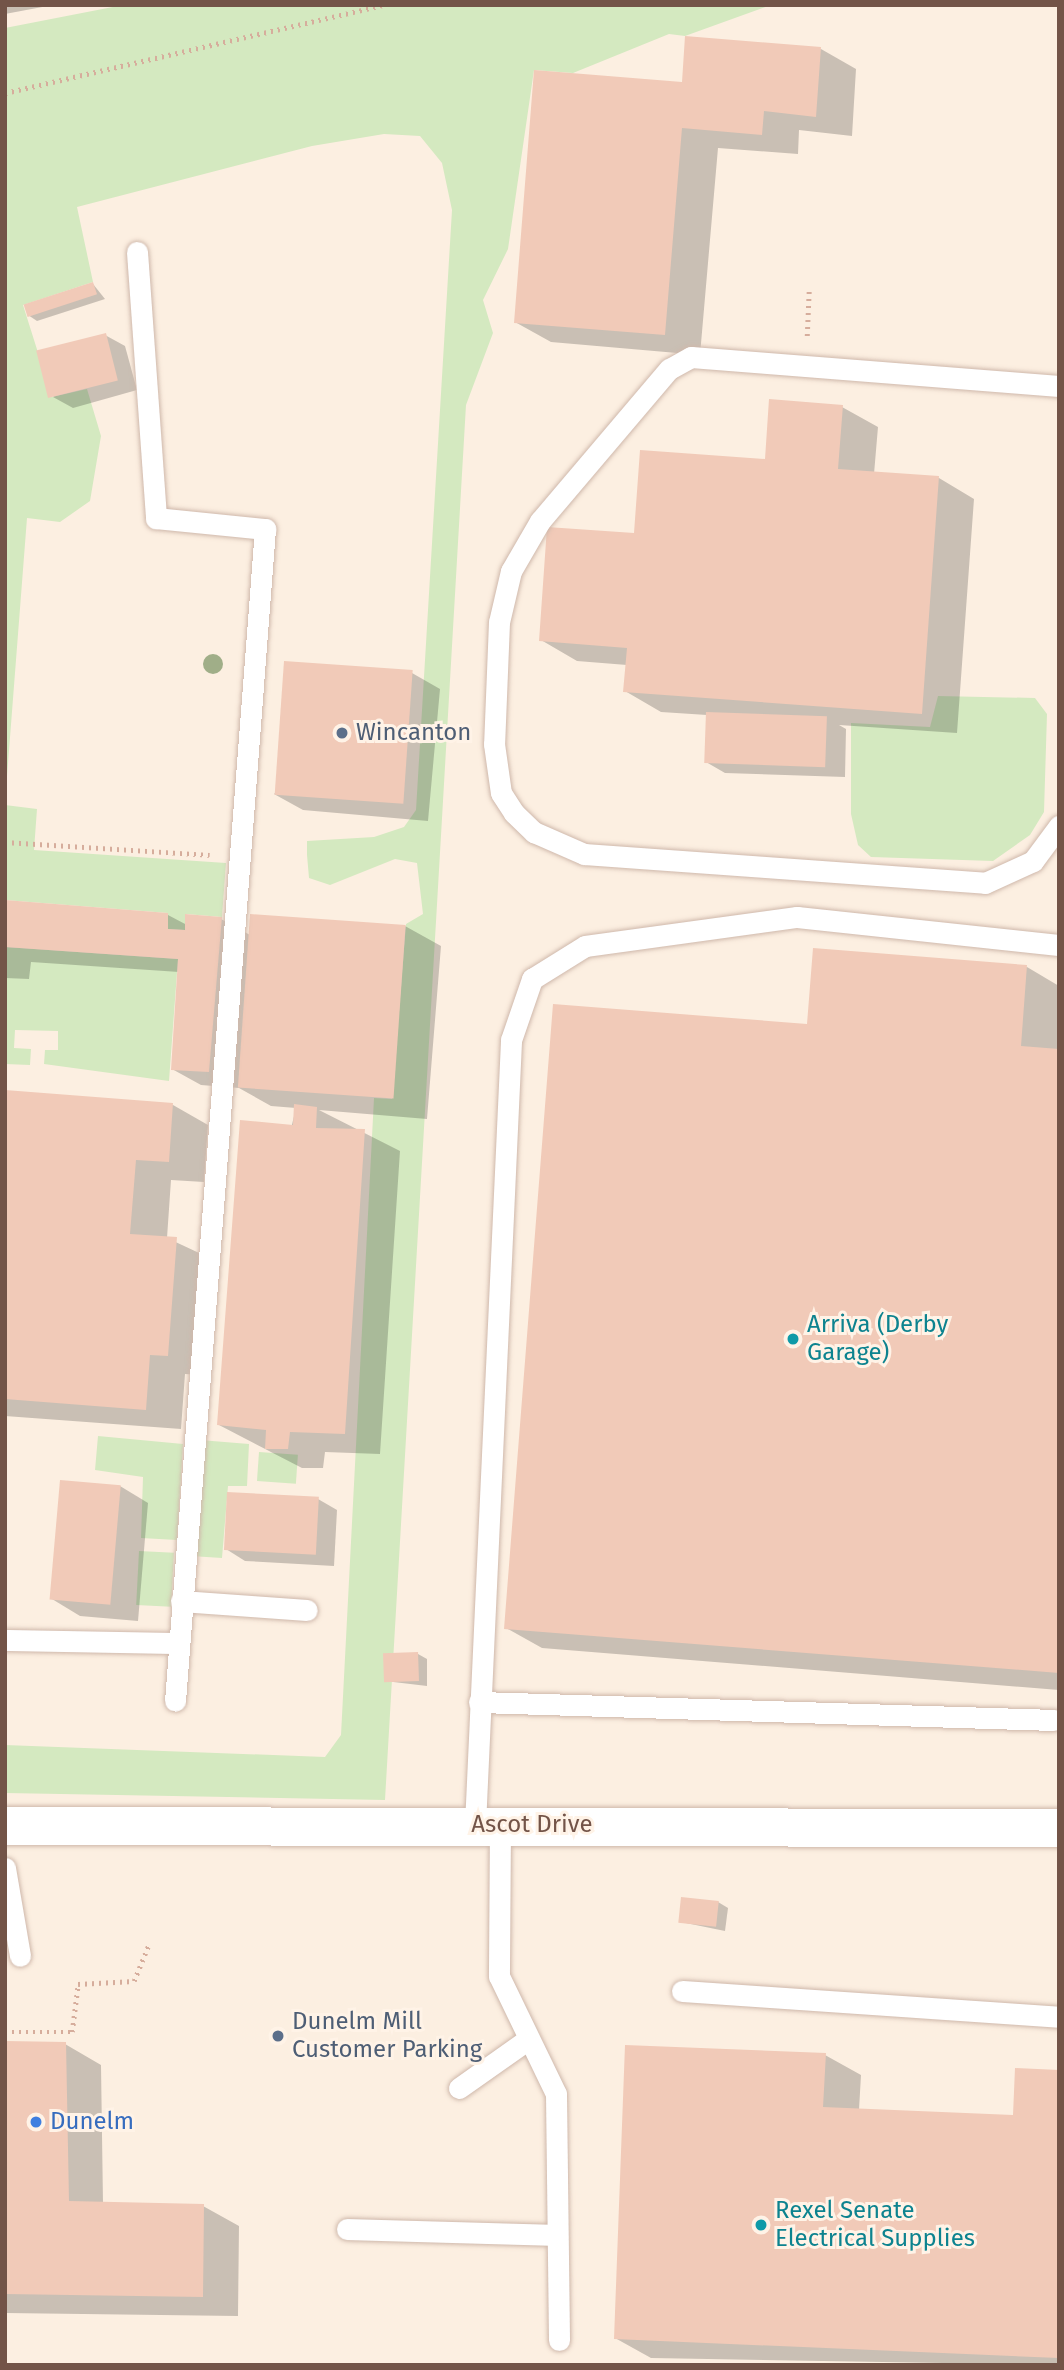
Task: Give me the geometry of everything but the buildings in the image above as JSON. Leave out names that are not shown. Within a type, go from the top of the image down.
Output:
[{"type":"street","name":"Ascot Drive","points":[[5,1826],[1059,1828]]},
{"type":"lane","points":[[137,251],[156,519],[265,529],[177,1643],[175,1701]]},
{"type":"lane","points":[[1059,386],[691,357],[669,369],[540,521],[511,571],[499,622],[494,744],[501,793],[534,832],[584,854],[946,885],[985,883],[1033,861],[1059,853]]},
{"type":"lane","points":[[1033,861],[1059,826]]},
{"type":"lane","points":[[559,2340],[556,2094],[527,2040],[499,1976],[479,1702],[511,1040],[532,979],[585,946],[797,917],[1059,946]]},
{"type":"lane","points":[[181,1601],[307,1610]]},
{"type":"lane","points":[[5,1640],[177,1643]]},
{"type":"lane","points":[[479,1702],[1054,1720]]},
{"type":"lane","points":[[5,1868],[20,1956]]},
{"type":"lane","points":[[682,1991],[1059,2017]]},
{"type":"lane","points":[[459,2088],[527,2040]]},
{"type":"lane","points":[[347,2229],[557,2235]]},
{"type":"path","points":[[5,93],[384,5]]},
{"type":"path","points":[[805,364],[809,291]]},
{"type":"path","points":[[5,842],[238,857]]},
{"type":"path","points":[[5,2032],[72,2032],[78,1984],[134,1981],[148,1946]]},
{"type":"green space","points":[[123,5],[771,5],[685,36],[669,34],[573,73],[534,70],[508,249],[483,300],[493,333],[466,405],[385,1800],[5,1793],[5,1745],[325,1757],[341,1735],[374,1098],[392,1099],[406,924],[423,914],[417,863],[395,859],[330,885],[309,878],[307,855],[307,841],[374,837],[404,827],[416,810],[452,210],[442,163],[420,136],[384,134],[312,146],[77,207],[93,282],[23,305],[52,397],[87,389],[101,436],[90,501],[60,522],[27,518],[5,802],[5,28]]},
{"type":"green space","points":[[938,696],[1035,698],[1047,714],[1044,812],[1030,835],[993,861],[871,857],[858,845],[851,814],[851,723],[930,727]]},
{"type":"green space","points":[[5,805],[37,809],[34,850],[226,863],[222,917],[186,914],[185,930],[168,929],[168,913],[5,900]]},
{"type":"green space","points":[[5,947],[178,959],[169,1081],[44,1064],[45,1050],[58,1050],[58,1031],[15,1030],[14,1048],[31,1049],[30,1065],[5,1064]]},
{"type":"green space","points":[[98,1436],[183,1444],[177,1540],[141,1538],[143,1477],[95,1470]]},
{"type":"green space","points":[[200,1440],[249,1444],[247,1486],[228,1486],[222,1558],[191,1556]]},
{"type":"green space","points":[[259,1452],[298,1455],[296,1484],[257,1481]]},
{"type":"green space","points":[[139,1551],[174,1553],[171,1607],[136,1605]]},
{"type":"place","name":"Wincanton","points":[[342,733]]},
{"type":"place","name":"Arriva (Derby Garage)","points":[[793,1339]]},
{"type":"place","name":"Dunelm Mill Customer Parking","points":[[278,2036]]},
{"type":"place","name":"Dunelm","points":[[36,2122]]},
{"type":"place","name":"Rexel Senate Electrical Supplies","points":[[761,2225]]}]
